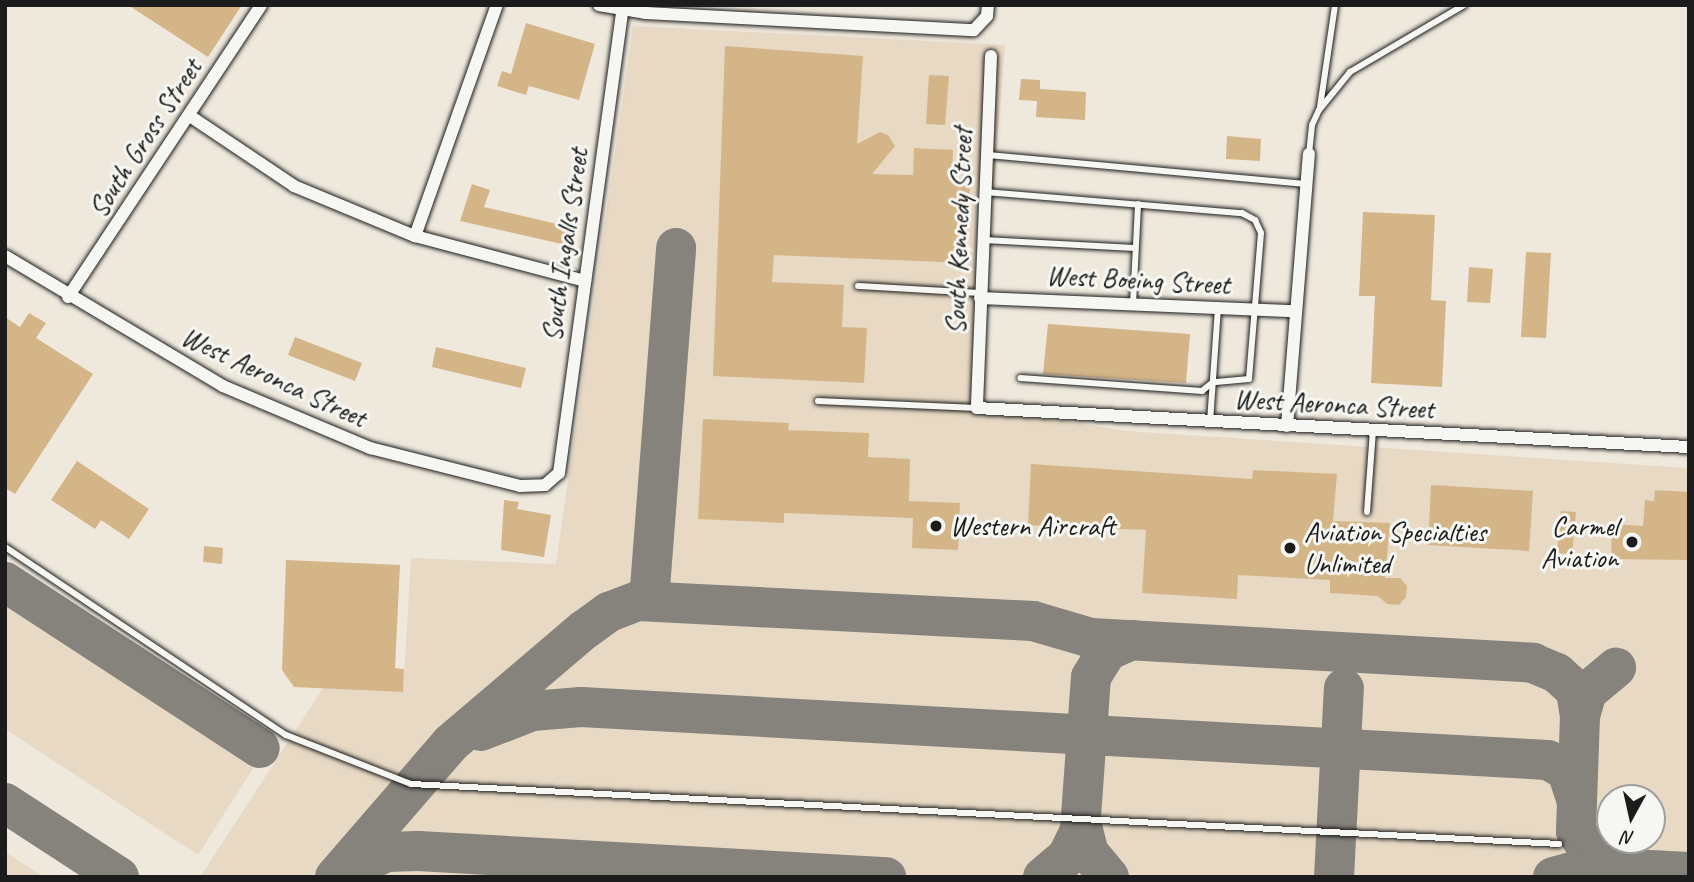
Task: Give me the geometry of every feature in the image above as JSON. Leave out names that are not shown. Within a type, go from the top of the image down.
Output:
[{"type":"street","name":"South Gross Street","points":[[68,297],[261,5]]},
{"type":"street","points":[[415,236],[497,5]]},
{"type":"street","points":[[599,5],[974,30],[987,16],[988,5]]},
{"type":"street","name":"South Ingalls Street","points":[[545,485],[559,473],[622,8]]},
{"type":"street","name":"South Kennedy Street","points":[[977,408],[991,56]]},
{"type":"street","points":[[190,116],[294,186],[415,236],[585,281]]},
{"type":"street","points":[[1287,426],[1294,312],[1309,154]]},
{"type":"street","name":"West Aeronca Street","points":[[5,256],[68,297],[223,386],[370,448],[520,486],[545,485]]},
{"type":"street","name":"West Boeing Street","points":[[981,295],[1294,312]]},
{"type":"street","name":"West Aeronca Street","points":[[977,408],[1689,447]]},
{"type":"lane","points":[[1319,110],[1335,5]]},
{"type":"lane","points":[[1309,154],[1312,125],[1319,110],[1350,72],[1464,5]]},
{"type":"lane","points":[[986,155],[1306,184]]},
{"type":"lane","points":[[984,192],[1242,213],[1255,220],[1261,233],[1250,379],[1213,382],[1202,391],[1020,378]]},
{"type":"lane","points":[[1133,304],[1138,204]]},
{"type":"lane","points":[[982,240],[1136,248]]},
{"type":"lane","points":[[858,286],[981,295]]},
{"type":"lane","points":[[1210,422],[1217,308]]},
{"type":"lane","points":[[818,401],[977,408]]},
{"type":"lane","points":[[1367,512],[1373,431]]},
{"type":"lane","points":[[5,547],[286,735],[411,784],[1559,844]]},
{"type":"shaded area","points":[[633,26],[1005,45],[977,408],[1127,431],[1689,468],[1689,877],[200,877],[323,688],[403,692],[411,558],[556,564]]},
{"type":"shaded area","points":[[5,562],[273,737],[198,855],[5,729]]},
{"type":"shaded area","points":[[5,852],[44,877],[5,877]]},
{"type":"building","points":[[128,5],[242,5],[208,57]]},
{"type":"building","points":[[526,23],[595,44],[579,100],[529,86],[526,95],[497,86],[502,71],[511,74]]},
{"type":"building","points":[[725,46],[863,56],[857,144],[880,132],[888,135],[895,146],[872,174],[913,175],[914,148],[953,150],[952,179],[970,180],[967,263],[774,255],[772,282],[844,285],[842,327],[867,328],[864,383],[713,376]]},
{"type":"building","points":[[929,75],[949,76],[945,125],[926,124]]},
{"type":"building","points":[[1021,79],[1040,80],[1040,89],[1086,92],[1085,120],[1036,117],[1037,101],[1019,100]]},
{"type":"building","points":[[1227,136],[1261,139],[1260,161],[1226,159]]},
{"type":"building","points":[[472,184],[490,190],[484,207],[570,227],[566,245],[460,221]]},
{"type":"building","points":[[1363,212],[1435,215],[1431,300],[1446,301],[1442,387],[1371,383],[1375,296],[1359,296]]},
{"type":"building","points":[[1526,252],[1551,253],[1546,338],[1521,337]]},
{"type":"building","points":[[1469,267],[1493,269],[1490,303],[1467,302]]},
{"type":"building","points":[[29,313],[46,323],[36,338],[93,374],[15,494],[5,488],[5,317],[20,327]]},
{"type":"building","points":[[1048,324],[1190,334],[1186,383],[1043,374]]},
{"type":"building","points":[[295,337],[362,363],[355,381],[288,355]]},
{"type":"building","points":[[436,347],[526,368],[521,388],[432,367]]},
{"type":"building","points":[[703,419],[789,423],[788,430],[869,433],[868,457],[910,459],[909,501],[960,503],[958,550],[912,548],[913,518],[784,513],[784,523],[698,519]]},
{"type":"building","points":[[77,461],[149,509],[129,539],[101,520],[95,529],[51,500]]},
{"type":"building","points":[[1031,464],[1252,479],[1253,470],[1337,474],[1333,521],[1390,523],[1385,578],[1400,578],[1407,586],[1406,597],[1399,605],[1387,604],[1378,596],[1330,593],[1330,580],[1238,575],[1237,599],[1142,593],[1146,530],[1028,525]]},
{"type":"building","points":[[1431,485],[1533,491],[1529,551],[1428,545]]},
{"type":"building","points":[[1655,490],[1689,492],[1689,560],[1611,559],[1612,524],[1643,526],[1645,500],[1654,501]]},
{"type":"building","points":[[504,500],[519,502],[517,509],[551,515],[544,557],[501,550]]},
{"type":"building","points":[[1561,511],[1576,512],[1572,554],[1557,553]]},
{"type":"building","points":[[204,546],[223,548],[222,564],[203,562]]},
{"type":"building","points":[[286,560],[400,565],[395,668],[404,669],[403,692],[294,687],[282,670]]},
{"type":"taxiway","points":[[649,601],[676,248]]},
{"type":"taxiway","points":[[5,582],[260,748]]},
{"type":"taxiway","points":[[335,877],[451,743],[584,630],[609,612],[638,601],[1033,621],[1091,638],[1533,663],[1557,673],[1576,691],[1580,716],[1576,831],[1593,856],[1618,867]]},
{"type":"taxiway","points":[[1043,877],[1067,857],[1080,830],[1091,677],[1107,651],[1132,640]]},
{"type":"taxiway","points":[[1580,716],[1587,692],[1616,668]]},
{"type":"taxiway","points":[[1334,877],[1344,688]]},
{"type":"taxiway","points":[[481,731],[532,711],[581,707],[1548,760],[1567,771],[1576,798]]},
{"type":"taxiway","points":[[5,803],[119,877]]},
{"type":"taxiway","points":[[1081,822],[1089,853],[1109,877]]},
{"type":"taxiway","points":[[342,872],[387,852],[418,851],[886,877]]},
{"type":"taxiway","points":[[1553,877],[1590,867],[1689,872]]},
{"type":"place","name":"Western Aircraft","points":[[936,526]]},
{"type":"place","name":"Carmel Aviation","points":[[1632,542]]},
{"type":"place","name":"Aviation Specialties Unlimited","points":[[1290,548]]}]
